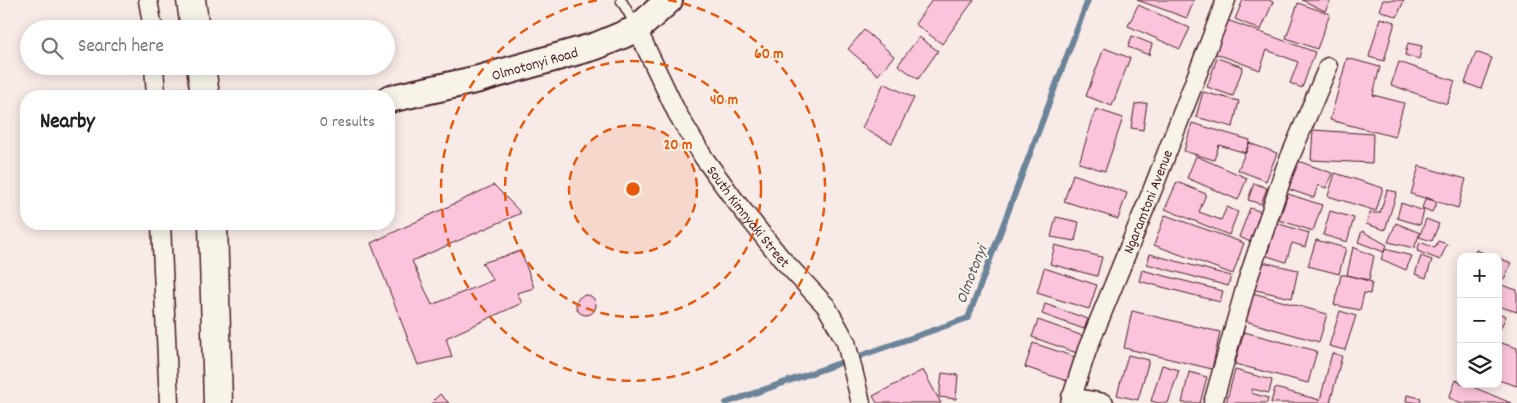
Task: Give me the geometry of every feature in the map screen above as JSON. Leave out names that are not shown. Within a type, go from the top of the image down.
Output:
[{"type":"highway","points":[[191,0],[194,20]]},
{"type":"highway","points":[[202,75],[204,90]]},
{"type":"highway","points":[[213,230],[218,403]]},
{"type":"street","points":[[148,0],[151,20]]},
{"type":"street","name":"Olmotonyi Road","points":[[395,98],[479,80],[596,46],[637,29],[669,0]]},
{"type":"street","name":"Ngaramtoni Avenue","points":[[1070,400],[1087,350],[1152,191],[1226,0]]},
{"type":"street","name":"South Kimnyaki Street","points":[[637,29],[677,113],[704,158],[780,257],[826,306],[846,342],[861,403]]},
{"type":"street","points":[[1213,403],[1247,282],[1285,169],[1328,67]]},
{"type":"street","points":[[155,75],[156,90]]},
{"type":"street","points":[[161,230],[169,403]]},
{"type":"street","points":[[1070,400],[1104,403]]},
{"type":"lane","points":[[621,0],[637,29]]},
{"type":"building","points":[[932,0],[974,0],[942,44],[915,24]]},
{"type":"building","points":[[1137,0],[1194,0],[1187,18]]},
{"type":"building","points":[[1243,0],[1269,0],[1273,2],[1261,30],[1235,19]]},
{"type":"building","points":[[1302,0],[1331,0],[1325,11]]},
{"type":"building","points":[[1383,0],[1404,0],[1397,17],[1379,10]]},
{"type":"building","points":[[1298,3],[1330,14],[1317,49],[1286,38]]},
{"type":"building","points":[[1138,5],[1190,28],[1180,49],[1128,26]]},
{"type":"building","points":[[1380,18],[1395,22],[1384,61],[1369,57]]},
{"type":"building","points":[[1227,20],[1315,52],[1302,88],[1290,83],[1298,62],[1267,50],[1260,70],[1214,53]]},
{"type":"building","points":[[864,30],[894,56],[878,75],[848,49]]},
{"type":"building","points":[[1132,36],[1152,44],[1149,55],[1128,47]]},
{"type":"building","points":[[919,37],[938,51],[918,79],[898,65]]},
{"type":"building","points":[[1408,43],[1422,46],[1419,59],[1405,55]]},
{"type":"building","points":[[1104,48],[1130,58],[1112,106],[1086,96]]},
{"type":"building","points":[[1476,52],[1492,58],[1481,89],[1465,83]]},
{"type":"building","points":[[1217,58],[1243,67],[1233,96],[1207,87]]},
{"type":"building","points":[[1347,58],[1380,67],[1373,95],[1404,103],[1395,137],[1330,120]]},
{"type":"building","points":[[1399,62],[1455,81],[1447,104],[1391,85]]},
{"type":"building","points":[[884,83],[914,98],[892,143],[862,128]]},
{"type":"building","points":[[1203,92],[1239,101],[1233,127],[1196,117]]},
{"type":"building","points":[[1147,103],[1143,130],[1131,128],[1135,104]]},
{"type":"building","points":[[1096,109],[1123,118],[1105,171],[1079,163]]},
{"type":"building","points":[[1192,123],[1250,140],[1246,153],[1219,145],[1214,160],[1184,151]]},
{"type":"building","points":[[1313,130],[1373,134],[1372,163],[1311,160]]},
{"type":"building","points":[[1249,143],[1277,153],[1266,181],[1238,170]]},
{"type":"building","points":[[1196,156],[1247,178],[1238,200],[1187,178]]},
{"type":"building","points":[[1298,161],[1332,173],[1326,188],[1318,185],[1314,198],[1288,189]]},
{"type":"building","points":[[1419,166],[1466,179],[1458,208],[1411,194]]},
{"type":"building","points":[[1335,173],[1383,188],[1376,211],[1328,196]]},
{"type":"building","points":[[1073,174],[1127,193],[1118,219],[1064,201]]},
{"type":"building","points":[[1177,182],[1206,194],[1199,212],[1221,220],[1227,207],[1238,212],[1229,235],[1165,209]]},
{"type":"building","points":[[1254,183],[1267,188],[1261,204],[1248,200]]},
{"type":"building","points":[[494,185],[521,213],[412,261],[432,305],[493,280],[482,263],[521,251],[534,288],[517,293],[522,303],[446,338],[452,357],[418,365],[371,243]]},
{"type":"building","points":[[1387,190],[1397,192],[1385,230],[1366,224],[1370,213],[1380,213]]},
{"type":"building","points":[[1288,194],[1322,205],[1313,231],[1279,220]]},
{"type":"building","points":[[1426,197],[1437,202],[1432,212],[1422,208]]},
{"type":"building","points":[[1401,203],[1424,211],[1420,225],[1397,218]]},
{"type":"building","points":[[1250,208],[1262,212],[1251,242],[1239,237]]},
{"type":"building","points":[[1330,211],[1354,218],[1347,242],[1323,235]]},
{"type":"building","points":[[1165,215],[1244,243],[1233,274],[1154,245]]},
{"type":"building","points":[[1056,217],[1079,222],[1075,241],[1051,237]]},
{"type":"building","points":[[1426,219],[1439,224],[1432,241],[1419,237]]},
{"type":"building","points":[[1276,223],[1309,233],[1305,247],[1292,243],[1286,262],[1267,256]]},
{"type":"building","points":[[1396,223],[1420,233],[1414,248],[1388,242]]},
{"type":"building","points":[[1362,231],[1387,245],[1384,252],[1358,242]]},
{"type":"building","points":[[1316,240],[1346,248],[1339,274],[1308,266]]},
{"type":"building","points":[[1438,241],[1447,244],[1440,260],[1417,251],[1420,242],[1435,248]]},
{"type":"building","points":[[1055,245],[1102,257],[1097,276],[1050,264]]},
{"type":"building","points":[[1353,247],[1374,256],[1369,280],[1347,275]]},
{"type":"building","points":[[1385,249],[1412,256],[1406,270],[1381,259]]},
{"type":"building","points":[[1150,254],[1231,276],[1228,286],[1147,264]]},
{"type":"building","points":[[1421,256],[1432,260],[1426,278],[1415,274]]},
{"type":"building","points":[[1502,260],[1511,263],[1504,280],[1502,279]]},
{"type":"building","points":[[1258,261],[1298,270],[1292,298],[1251,289]]},
{"type":"building","points":[[1044,268],[1097,285],[1089,309],[1037,293]]},
{"type":"building","points":[[1142,270],[1223,291],[1220,302],[1139,281]]},
{"type":"building","points":[[1341,275],[1372,282],[1370,294],[1364,293],[1360,310],[1334,305]]},
{"type":"building","points":[[1502,285],[1517,290],[1517,312],[1502,307]]},
{"type":"building","points":[[1253,293],[1327,314],[1319,342],[1245,321]]},
{"type":"building","points":[[586,295],[593,298],[596,305],[593,312],[586,315],[579,312],[576,305],[579,298]]},
{"type":"building","points":[[1045,304],[1088,319],[1084,329],[1042,314]]},
{"type":"building","points":[[1132,311],[1220,332],[1212,369],[1124,348]]},
{"type":"building","points":[[1340,311],[1356,316],[1345,350],[1329,346]]},
{"type":"building","points":[[1502,314],[1506,316],[1502,325]]},
{"type":"building","points":[[1038,320],[1083,336],[1077,353],[1032,337]]},
{"type":"building","points":[[1244,332],[1317,351],[1308,383],[1235,364]]},
{"type":"building","points":[[1033,343],[1075,357],[1067,381],[1025,367]]},
{"type":"building","points":[[1502,343],[1517,348],[1517,386],[1502,381]]},
{"type":"building","points":[[1332,353],[1342,356],[1330,403],[1271,403],[1275,388],[1320,400]]},
{"type":"building","points":[[1128,355],[1149,360],[1138,400],[1117,395]]},
{"type":"building","points":[[1162,365],[1179,370],[1168,403],[1151,401]]},
{"type":"building","points":[[923,370],[941,403],[877,403],[873,396]]},
{"type":"building","points":[[1235,370],[1272,380],[1269,393],[1252,389],[1251,393],[1268,398],[1267,403],[1226,403]]},
{"type":"building","points":[[1189,372],[1207,377],[1200,403],[1182,403]]},
{"type":"building","points":[[942,373],[958,375],[956,399],[939,397]]},
{"type":"building","points":[[1456,380],[1457,388],[1475,388],[1511,403],[1462,403],[1449,398]]},
{"type":"building","points":[[440,394],[449,403],[431,403]]},
{"type":"building","points":[[1407,395],[1421,398],[1420,403],[1406,401]]},
{"type":"waterway","name":"Olmotonyi","points":[[726,403],[968,318],[1088,0]]}]
